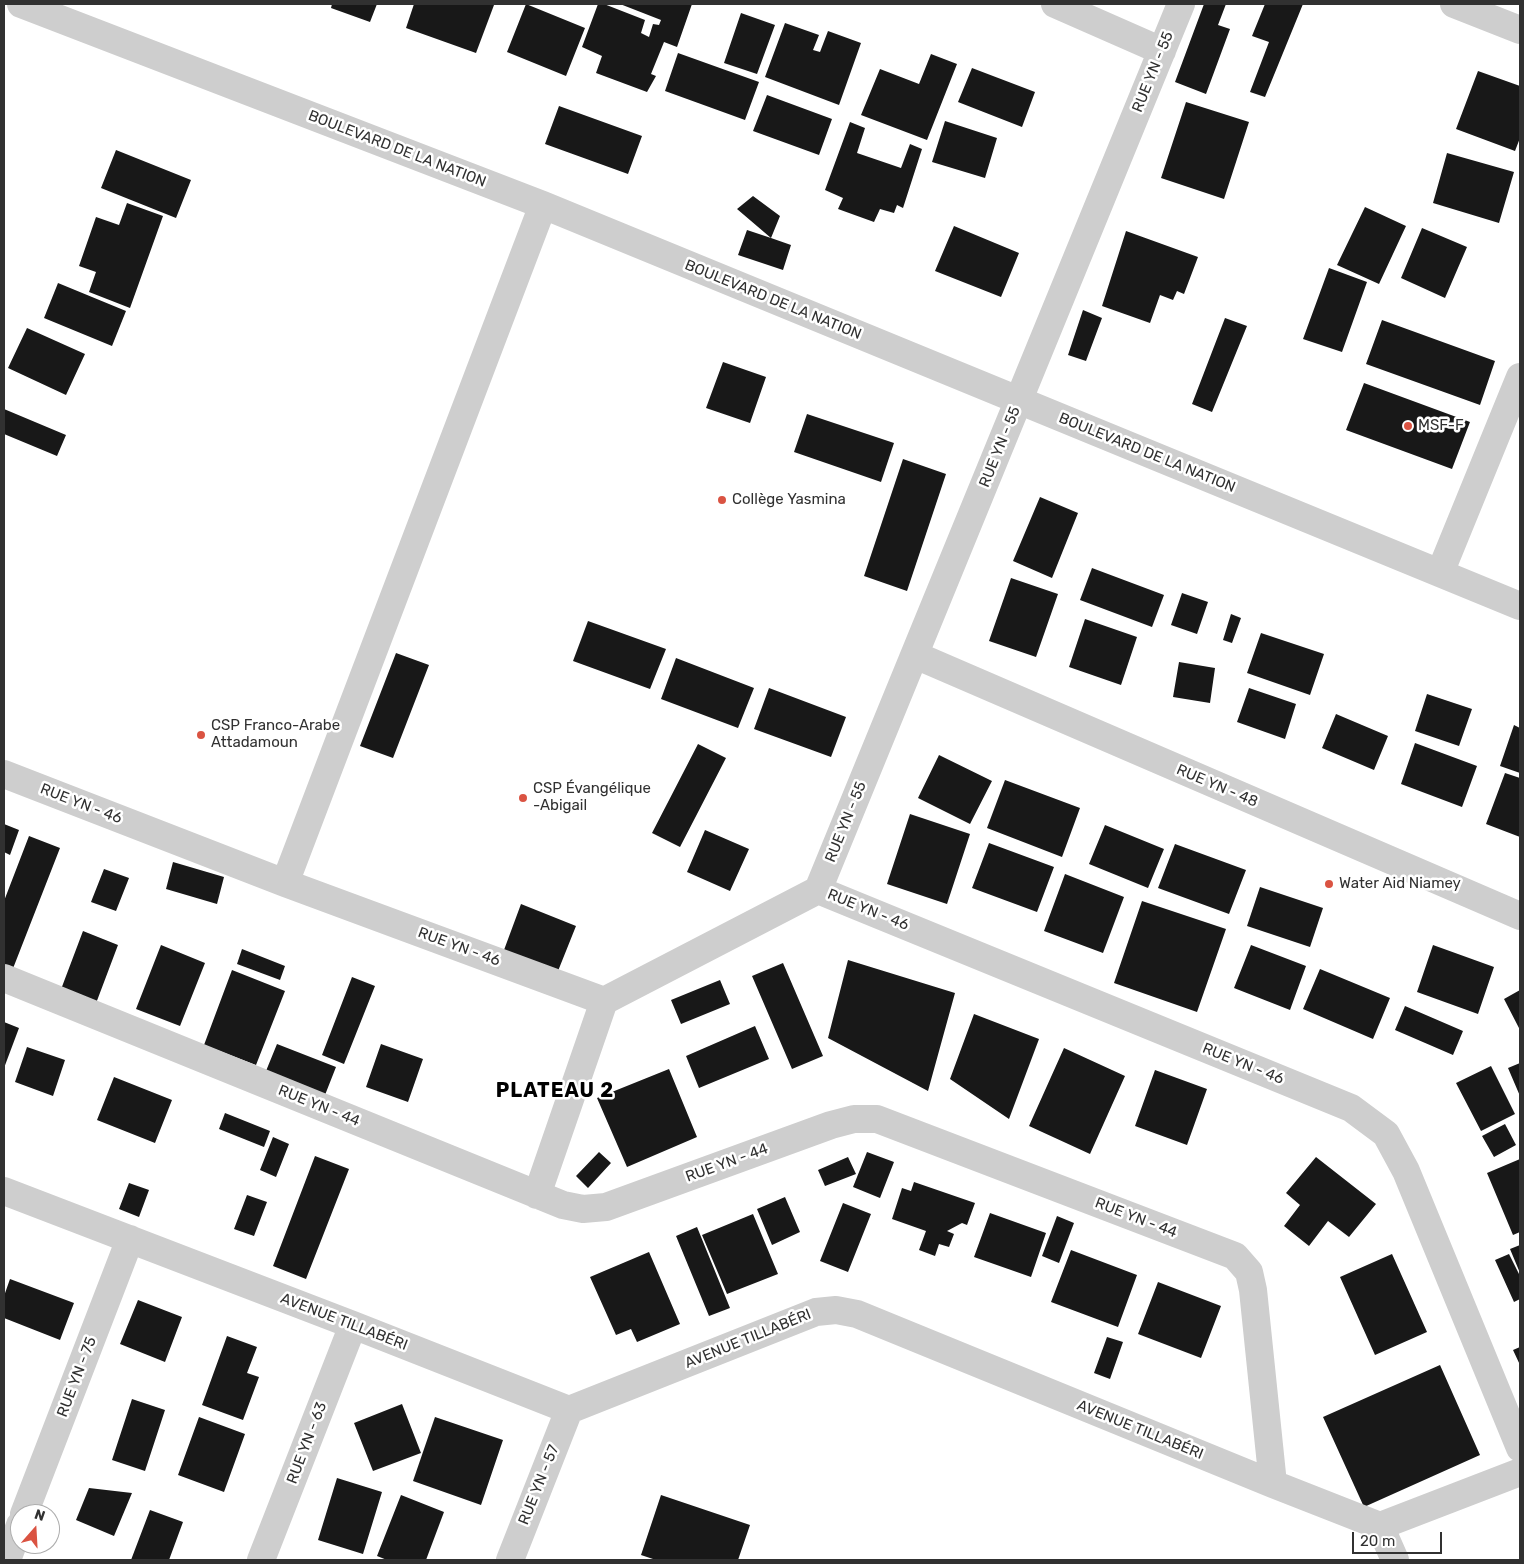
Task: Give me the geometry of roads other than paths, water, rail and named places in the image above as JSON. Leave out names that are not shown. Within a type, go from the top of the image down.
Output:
[{"type":"street","name":"BOULEVARD DE LA NATION","points":[[21,4],[543,205],[1520,606]]},
{"type":"street","points":[[1056,4],[1162,51]]},
{"type":"street","name":"RUE YN - 55","points":[[818,890],[1181,4]]},
{"type":"street","points":[[1454,4],[1520,30]]},
{"type":"street","points":[[285,883],[543,205]]},
{"type":"street","points":[[1440,573],[1520,377]]},
{"type":"street","name":"RUE YN - 48","points":[[915,655],[1520,916]]},
{"type":"street","name":"RUE YN - 46","points":[[4,774],[285,883],[604,1001],[818,890],[1351,1108],[1386,1134],[1406,1171],[1520,1448]]},
{"type":"street","name":"RUE YN - 44","points":[[4,978],[563,1205],[583,1209],[606,1207],[831,1125],[854,1119],[877,1119],[1235,1256],[1248,1272],[1253,1290],[1273,1484]]},
{"type":"street","points":[[537,1195],[604,1001]]},
{"type":"street","name":"AVENUE TILLABÉRI","points":[[4,1191],[569,1410],[816,1312],[836,1310],[857,1314],[1380,1526]]},
{"type":"street","name":"RUE YN - 75","points":[[28,1504],[130,1240]]},
{"type":"street","name":"RUE YN - 63","points":[[261,1560],[353,1325]]},
{"type":"street","name":"RUE YN - 57","points":[[510,1560],[569,1410]]},
{"type":"street","points":[[1395,1560],[1380,1526],[1520,1472]]},
{"type":"place","name":"MSF-F","points":[[1408,426]]},
{"type":"place","name":"Collège Yasmina","points":[[722,500]]},
{"type":"place","name":"CSP Franco-Arabe Attadamoun","points":[[201,735]]},
{"type":"place","name":"CSP Évangélique -Abigail","points":[[523,798]]},
{"type":"place","name":"Water Aid Niamey","points":[[1329,884]]},
{"type":"district","name":"PLATEAU 2","points":[[555,1091]]}]
